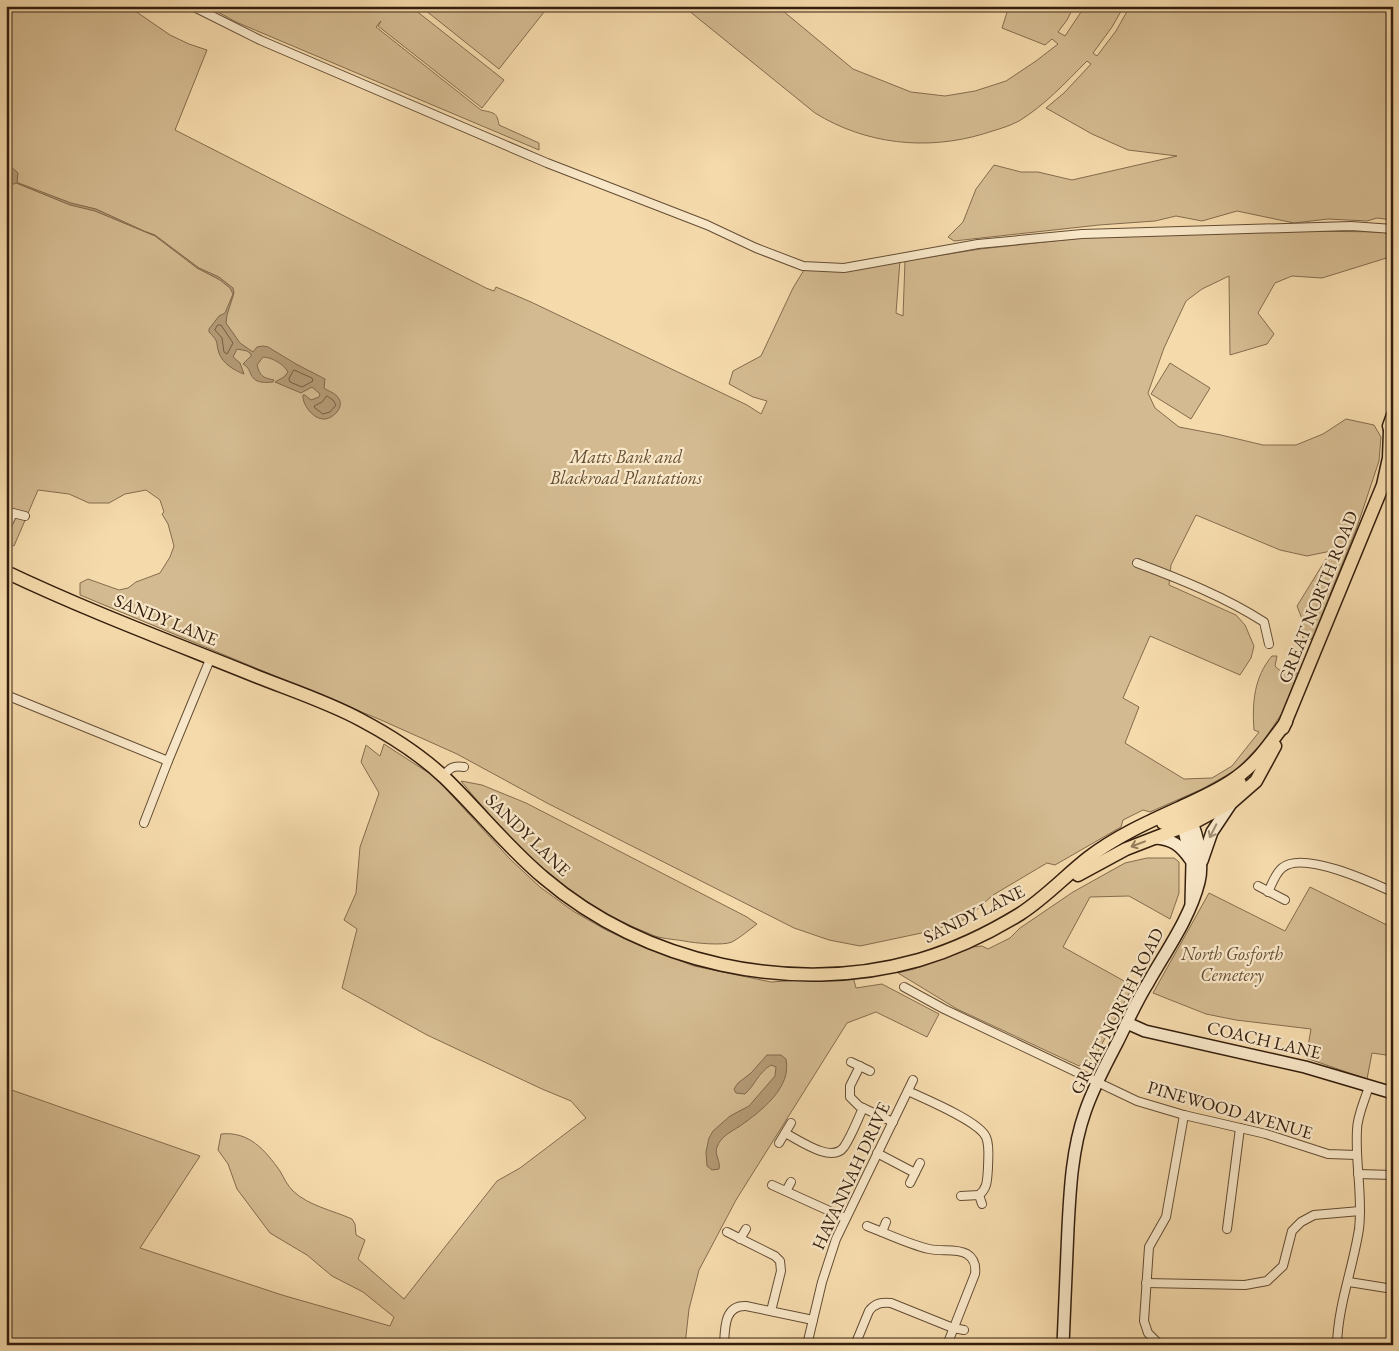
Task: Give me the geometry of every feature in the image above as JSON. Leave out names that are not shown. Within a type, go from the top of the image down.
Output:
[{"type":"main road","points":[[1383,485],[1389,458],[1390,421],[1393,415]]},
{"type":"main road","points":[[1383,485],[1393,472]]},
{"type":"main road","name":"GREAT NORTH ROAD","points":[[1286,722],[1383,485]]},
{"type":"main road","name":"SANDY LANE","points":[[6,572],[357,718],[400,742],[443,776],[542,876],[564,894],[609,923],[634,936],[691,957],[735,968],[786,974],[812,974],[895,966],[922,959],[974,938],[1018,915],[1048,894],[1111,856],[1232,802],[1252,786],[1260,776],[1286,722]]},
{"type":"main road","name":"SANDY LANE","points":[[1048,894],[1088,858],[1120,838],[1226,784],[1241,774],[1263,754],[1286,722]]},
{"type":"main road","points":[[1120,838],[1187,822],[1235,788],[1250,773],[1263,754]]},
{"type":"main road","name":"GREAT NORTH ROAD","points":[[1064,1345],[1070,1185],[1076,1144],[1085,1112],[1097,1082],[1127,1023],[1191,904],[1200,881],[1196,864],[1212,832],[1232,802]]},
{"type":"main road","points":[[1187,822],[1196,864]]},
{"type":"main road","points":[[1155,838],[1174,842],[1196,864]]},
{"type":"main road","name":"COACH LANE","points":[[1127,1023],[1145,1031],[1305,1067],[1393,1093]]},
{"type":"street","points":[[192,6],[260,40],[546,163],[707,225],[756,248],[803,266],[844,268],[978,244],[1082,234],[1351,226],[1393,229]]},
{"type":"street","points":[[6,528],[13,512],[25,516]]},
{"type":"street","points":[[1136,562],[1184,581],[1250,613],[1264,622],[1269,644]]},
{"type":"street","points":[[144,823],[210,657]]},
{"type":"street","points":[[6,695],[168,761]]},
{"type":"street","points":[[443,776],[449,768],[455,766],[464,767]]},
{"type":"street","points":[[1268,892],[1281,869],[1286,866],[1310,864],[1323,865],[1393,892]]},
{"type":"street","points":[[1258,886],[1284,900]]},
{"type":"street","points":[[904,987],[944,1009],[1097,1082]]},
{"type":"street","points":[[851,1062],[870,1071]]},
{"type":"street","points":[[860,1066],[849,1092],[852,1100],[863,1108],[893,1122]]},
{"type":"street","name":"HAVANNAH DRIVE","points":[[807,1345],[829,1257],[844,1218],[913,1080]]},
{"type":"street","name":"PINEWOOD AVENUE","points":[[1097,1082],[1137,1101],[1184,1115],[1266,1134],[1328,1154],[1357,1155]]},
{"type":"street","points":[[1337,1345],[1340,1312],[1349,1282],[1359,1228],[1357,1128],[1369,1086]]},
{"type":"street","points":[[908,1090],[971,1123],[984,1133],[988,1145],[986,1188],[978,1195],[960,1196]]},
{"type":"street","points":[[785,1133],[824,1153],[834,1154],[845,1146],[863,1108]]},
{"type":"street","points":[[1162,1345],[1148,1332],[1144,1321],[1149,1247],[1166,1217],[1184,1115]]},
{"type":"street","points":[[780,1143],[791,1124]]},
{"type":"street","points":[[1227,1230],[1240,1128]]},
{"type":"street","points":[[877,1153],[915,1173]]},
{"type":"street","points":[[910,1182],[920,1163]]},
{"type":"street","points":[[1358,1174],[1393,1174]]},
{"type":"street","points":[[786,1191],[791,1182]]},
{"type":"street","points":[[772,1184],[844,1218]]},
{"type":"street","points":[[978,1195],[982,1204]]},
{"type":"street","points":[[1146,1283],[1245,1285],[1267,1281],[1283,1266],[1292,1231],[1301,1222],[1314,1215],[1360,1211]]},
{"type":"street","points":[[882,1232],[886,1222]]},
{"type":"street","points":[[867,1226],[928,1249],[962,1252],[973,1260],[976,1265],[975,1274],[947,1345]]},
{"type":"street","points":[[740,1239],[746,1229]]},
{"type":"street","points":[[727,1232],[775,1256],[780,1261],[781,1271],[772,1312]]},
{"type":"street","points":[[1349,1282],[1393,1289]]},
{"type":"street","points":[[855,1345],[869,1311],[872,1307],[881,1303],[891,1303],[953,1328],[964,1330]]},
{"type":"street","points":[[724,1345],[727,1317],[732,1309],[742,1305],[813,1320]]},
{"type":"green space","name":"Matts Bank and Blackroad Plantations","points":[[6,6],[128,6],[170,35],[207,50],[175,130],[486,288],[494,291],[496,287],[531,302],[747,405],[761,414],[767,401],[753,397],[729,384],[733,371],[761,356],[793,288],[804,270],[845,271],[900,260],[896,313],[903,316],[905,261],[980,249],[1081,238],[1305,231],[1382,232],[1393,235],[1393,256],[1322,278],[1292,276],[1275,283],[1258,313],[1274,334],[1267,344],[1230,355],[1229,276],[1202,289],[1186,301],[1164,348],[1148,393],[1155,408],[1179,427],[1263,445],[1296,445],[1323,434],[1346,419],[1374,425],[1381,437],[1379,461],[1357,527],[1313,638],[1303,643],[1302,619],[1297,606],[1331,551],[1307,556],[1280,550],[1196,515],[1171,565],[1169,585],[1236,615],[1245,625],[1254,646],[1251,658],[1240,675],[1150,636],[1123,698],[1139,707],[1125,743],[1184,779],[1212,778],[1232,766],[1259,732],[1254,730],[1254,700],[1261,673],[1272,656],[1277,656],[1275,666],[1280,670],[1298,673],[1282,713],[1262,743],[1236,770],[1202,789],[1150,812],[1143,810],[1123,820],[1121,827],[1055,865],[1047,863],[993,895],[966,919],[931,931],[860,946],[829,940],[794,928],[547,803],[457,754],[381,720],[80,595],[80,583],[88,579],[119,590],[128,588],[136,582],[160,573],[170,557],[174,546],[168,524],[162,514],[164,512],[160,500],[146,490],[125,494],[109,503],[89,503],[69,494],[38,490],[14,546],[6,542]]},
{"type":"green space","points":[[207,6],[378,6],[389,12],[394,6],[410,6],[504,80],[482,108],[378,26],[381,21],[376,27],[481,110],[494,114],[499,125],[539,143],[539,150],[236,22]]},
{"type":"green space","points":[[420,6],[537,6],[544,12],[499,69]]},
{"type":"green space","points":[[683,6],[777,6],[853,69],[911,92],[945,96],[975,91],[1006,81],[1058,44],[1052,39],[1045,45],[1002,28],[1009,6],[1074,6],[1058,32],[1065,36],[1085,6],[1124,6],[1112,27],[1093,53],[1097,56],[1116,31],[1130,6],[1393,6],[1393,220],[1377,218],[1367,221],[1328,219],[1294,223],[1237,211],[1202,221],[1176,216],[1155,221],[1099,225],[954,241],[948,237],[963,222],[976,189],[994,165],[1021,172],[1038,172],[1072,180],[1177,156],[1128,150],[1092,134],[1046,108],[1064,93],[1091,64],[1087,61],[1038,108],[1019,121],[983,134],[940,142],[918,143],[896,142],[854,132],[834,124],[815,113]]},
{"type":"green space","points":[[1170,363],[1210,388],[1191,419],[1151,394]]},
{"type":"green space","points":[[384,744],[435,777],[510,859],[540,887],[573,911],[606,930],[694,966],[771,982],[853,977],[856,988],[882,984],[939,1014],[927,1037],[876,1012],[847,1023],[736,1200],[699,1270],[689,1309],[685,1345],[6,1345],[6,1088],[200,1156],[140,1248],[282,1295],[390,1326],[394,1317],[363,1292],[332,1276],[307,1255],[270,1233],[237,1189],[228,1164],[218,1150],[221,1134],[231,1134],[248,1139],[262,1149],[280,1171],[289,1186],[299,1196],[313,1204],[352,1219],[355,1224],[356,1235],[365,1240],[358,1259],[404,1299],[497,1181],[520,1168],[586,1118],[571,1101],[427,1035],[342,988],[357,929],[344,920],[356,893],[360,847],[379,793],[361,762],[366,745],[380,756]]},
{"type":"green space","points":[[461,781],[482,785],[526,803],[747,917],[757,924],[732,942],[715,944],[694,943],[658,937],[621,921],[594,906],[545,870],[502,828]]},
{"type":"green space","points":[[1147,858],[1174,858],[1179,862],[1179,893],[1170,919],[1129,896],[1090,897],[1063,947],[1133,986],[1096,1055],[1079,1066],[957,1009],[898,973],[973,947],[982,946],[988,949],[1010,938],[1020,928],[1073,892],[1125,863]]},
{"type":"green space","name":"North Gosforth Cemetery","points":[[1310,887],[1393,928],[1393,1056],[1372,1053],[1367,1079],[1306,1058],[1311,1029],[1236,1020],[1206,1014],[1153,993],[1209,893],[1285,931]]},
{"type":"water","points":[[6,162],[18,173],[17,182],[71,203],[96,209],[155,235],[199,268],[219,277],[233,288],[234,293],[226,323],[240,343],[253,352],[257,347],[268,347],[325,379],[324,388],[339,399],[340,405],[337,412],[332,417],[325,419],[321,419],[313,414],[304,403],[303,395],[311,400],[319,397],[320,394],[312,387],[301,393],[275,382],[284,377],[288,372],[284,366],[273,360],[263,357],[257,365],[259,372],[263,376],[274,380],[273,382],[264,382],[254,379],[243,364],[251,356],[247,351],[237,349],[233,357],[240,363],[244,374],[233,369],[223,360],[216,340],[209,332],[209,329],[219,316],[225,313],[233,294],[230,288],[220,280],[197,268],[155,236],[95,211],[70,205],[16,183],[6,182]]},
{"type":"water","points":[[767,1055],[781,1055],[786,1059],[787,1070],[780,1089],[765,1106],[721,1140],[716,1150],[719,1169],[712,1170],[707,1166],[706,1152],[709,1138],[713,1131],[730,1116],[749,1106],[775,1076],[776,1067],[771,1065],[745,1094],[736,1093],[734,1089]]}]
